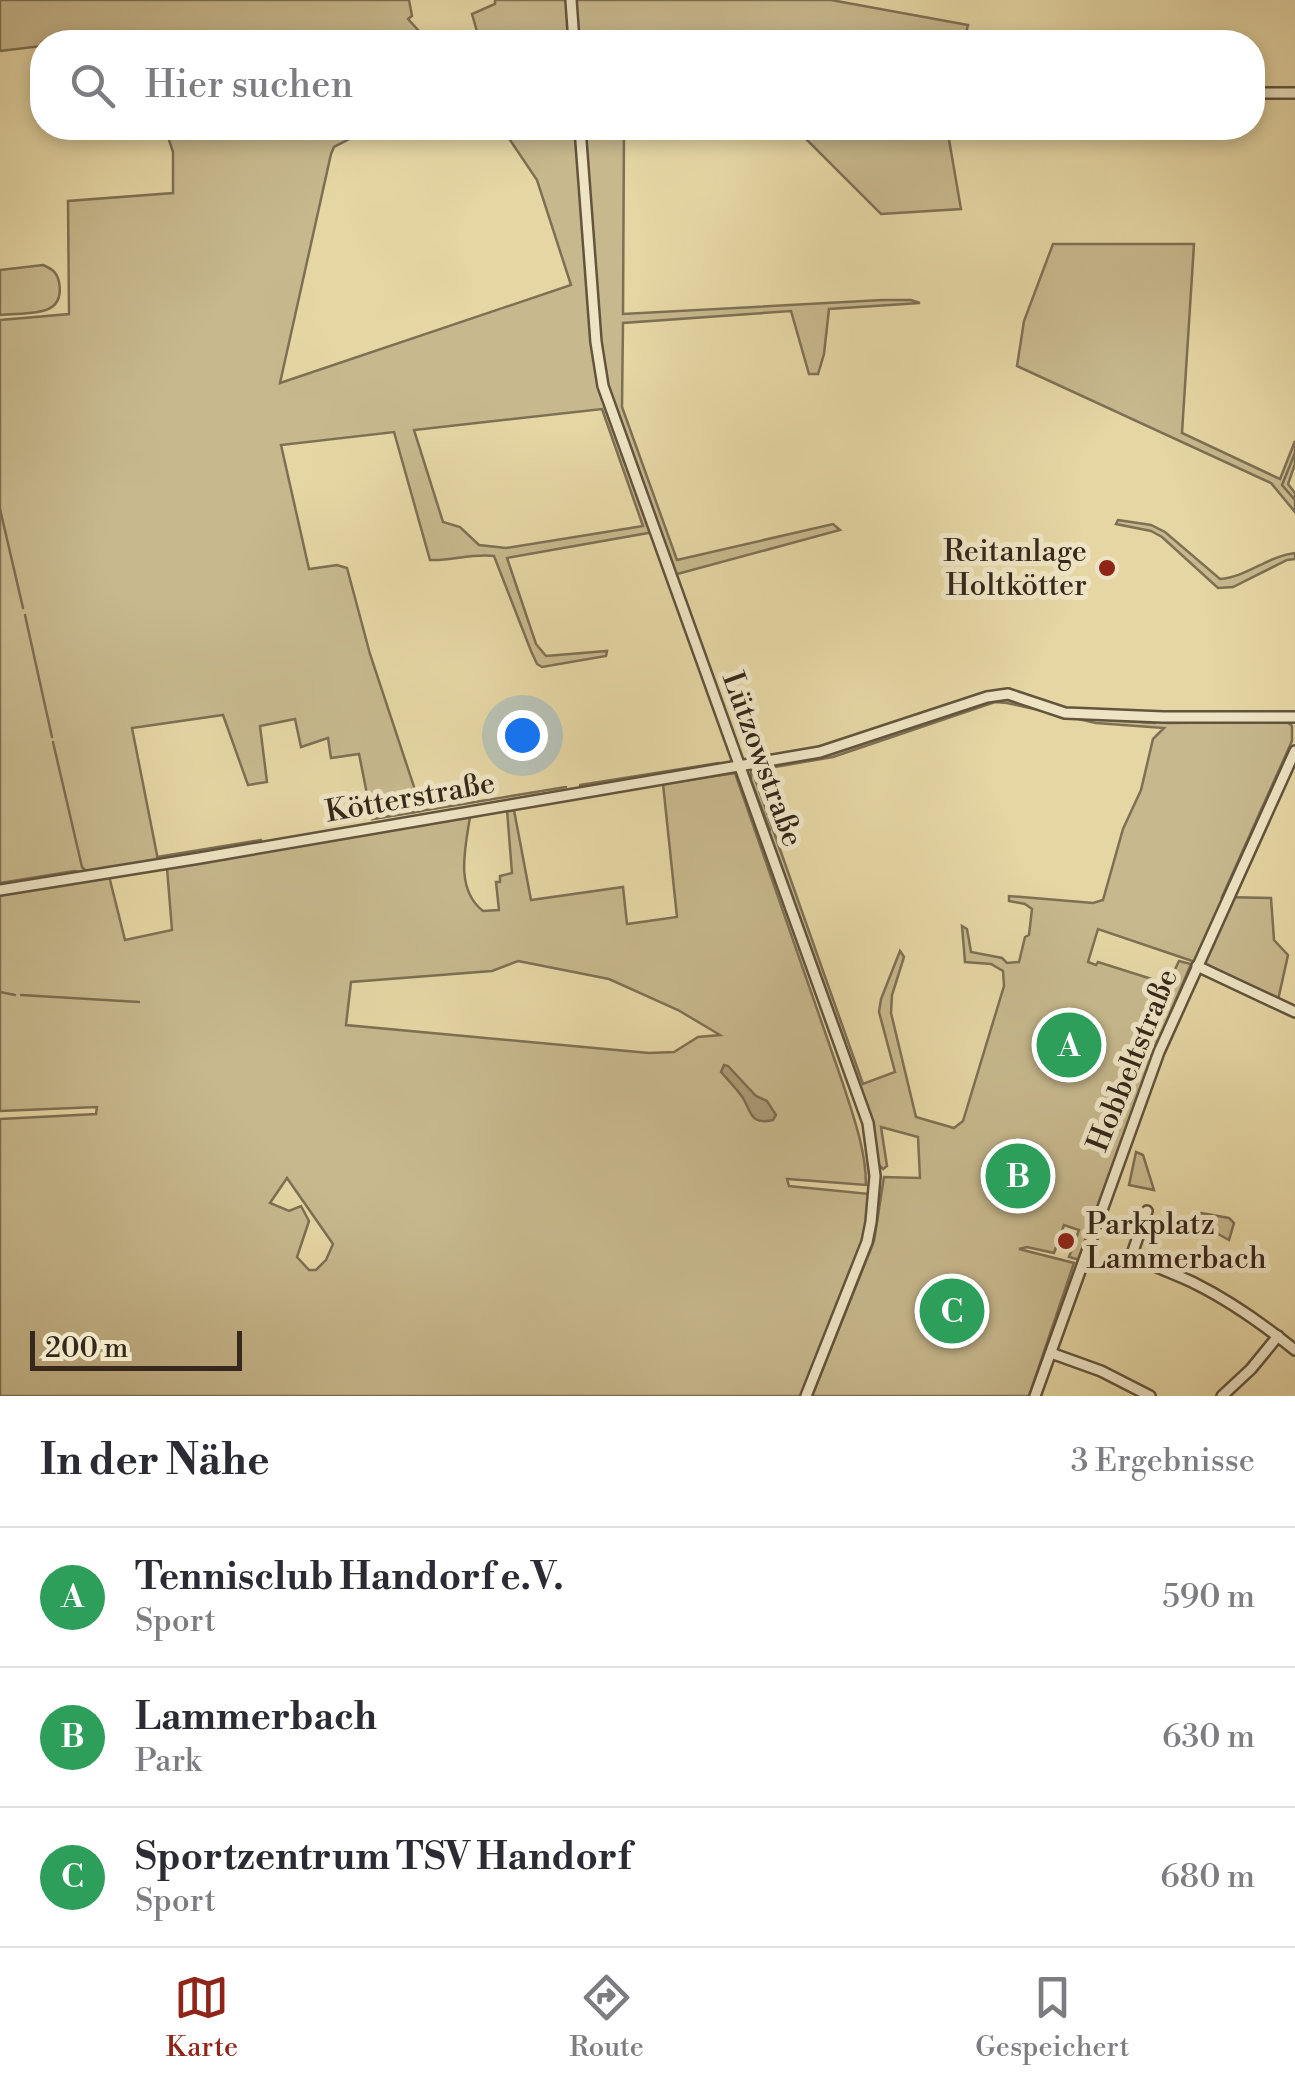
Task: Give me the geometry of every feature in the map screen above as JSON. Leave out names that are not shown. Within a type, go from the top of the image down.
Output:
[{"type":"street","points":[[571,0],[573,30]]},
{"type":"street","points":[[1265,92],[1295,92]]},
{"type":"street","name":"Lützowstraße","points":[[581,140],[596,342],[603,386],[868,1124],[875,1188],[867,1242],[806,1396]]},
{"type":"street","name":"Kötterstraße","points":[[0,890],[820,752],[987,697],[1008,694],[1065,713],[1295,717]]},
{"type":"street","name":"Hobbeltstraße","points":[[1036,1396],[1141,1100],[1295,751]]},
{"type":"street","points":[[1197,966],[1295,1012]]},
{"type":"street","points":[[1147,1211],[1132,1254],[1136,1258],[1212,1292],[1295,1350]]},
{"type":"street","points":[[1222,1396],[1278,1336]]},
{"type":"street","points":[[1050,1353],[1101,1371],[1150,1396]]},
{"type":"shaded area","points":[[0,0],[409,0],[412,16],[408,19],[418,30],[30,30],[30,47],[0,51]]},
{"type":"shaded area","points":[[495,0],[831,0],[968,25],[967,30],[477,30],[472,14],[495,4]]},
{"type":"shaded area","points":[[169,140],[348,140],[334,147],[331,154],[280,383],[571,285],[537,180],[510,140],[624,140],[623,314],[882,300],[920,303],[829,309],[818,374],[809,374],[791,311],[623,323],[622,407],[677,560],[833,524],[840,530],[670,576],[654,532],[507,558],[536,644],[546,656],[607,651],[606,656],[542,667],[531,651],[494,556],[430,560],[394,432],[281,445],[309,569],[337,565],[347,568],[370,654],[422,811],[372,819],[359,754],[331,758],[328,738],[301,747],[295,719],[260,726],[267,782],[248,785],[223,715],[132,728],[159,865],[74,871],[0,883],[0,320],[69,314],[68,201],[173,193],[173,152]],"holes":[[[602,409],[643,526],[506,548],[479,545],[460,527],[443,522],[414,430]]]},
{"type":"shaded area","points":[[807,140],[949,140],[961,209],[881,214]]},
{"type":"shaded area","points":[[1053,244],[1194,244],[1182,433],[1280,479],[1295,441],[1295,464],[1288,484],[1295,493],[1295,512],[1271,483],[1017,366],[1024,321]]},
{"type":"shaded area","points":[[43,265],[54,271],[58,279],[57,302],[42,311],[0,315],[0,270]]},
{"type":"shaded area","points":[[1118,520],[1151,525],[1165,532],[1220,579],[1285,555],[1295,553],[1295,559],[1233,587],[1218,588],[1162,537],[1116,524]]},
{"type":"shaded area","points":[[1008,694],[1065,713],[1285,720],[1292,726],[1292,741],[1222,897],[1271,898],[1274,940],[1288,955],[1278,1000],[1201,964],[1098,929],[1088,962],[1161,982],[1169,982],[1179,961],[1191,964],[1151,1059],[1080,1260],[1069,1257],[1079,1230],[1064,1225],[1054,1253],[1019,1249],[1074,1263],[1029,1396],[812,1396],[874,1241],[884,1177],[920,1178],[918,1137],[881,1127],[887,1166],[883,1169],[878,1164],[873,1127],[859,1085],[746,776],[751,765],[820,752]],"holes":[[[995,702],[1096,723],[1164,728],[1153,739],[1141,790],[1123,829],[1103,900],[1093,903],[1009,896],[1009,901],[1032,909],[1029,935],[1025,937],[1019,962],[1007,963],[1002,958],[971,952],[967,929],[962,926],[965,962],[991,964],[1003,971],[1004,986],[963,1121],[954,1128],[916,1117],[891,1013],[892,995],[904,957],[900,951],[879,1012],[895,1072],[863,1084],[753,773],[833,757]]]},
{"type":"shaded area","points":[[735,773],[861,1146],[866,1185],[787,1179],[789,1186],[870,1194],[863,1241],[802,1396],[0,1396],[0,1119],[96,1114],[97,1107],[0,1111],[0,894],[109,876],[125,940],[172,930],[167,868],[470,817],[464,868],[468,892],[483,911],[499,910],[496,882],[500,882],[500,876],[512,873],[507,810],[514,810],[531,900],[623,887],[627,924],[677,917],[663,784]],"holes":[[[518,961],[609,979],[678,1010],[720,1035],[698,1037],[674,1052],[649,1053],[346,1025],[351,982],[492,971]],[[287,1178],[333,1244],[316,1270],[309,1270],[297,1257],[309,1221],[301,1206],[289,1211],[270,1203]]]},
{"type":"shaded area","points":[[724,1065],[756,1096],[767,1101],[776,1115],[773,1120],[753,1117],[721,1072]]},
{"type":"shaded area","points":[[1136,1152],[1143,1155],[1154,1190],[1129,1185]]},
{"type":"shaded area","points":[[1201,1213],[1229,1218],[1234,1223],[1229,1240],[1191,1219]]},
{"type":"waterway","points":[[1295,453],[1282,485],[1295,500]]},
{"type":"waterway","points":[[0,509],[23,608]]},
{"type":"waterway","points":[[25,615],[52,737]]},
{"type":"waterway","points":[[1080,718],[1155,723]]},
{"type":"waterway","points":[[1167,723],[1257,722]]},
{"type":"waterway","points":[[770,830],[751,780],[751,770],[833,753],[914,726]]},
{"type":"waterway","points":[[53,742],[86,871]]},
{"type":"waterway","points":[[580,785],[719,763]]},
{"type":"waterway","points":[[372,819],[566,787]]},
{"type":"waterway","points":[[157,857],[261,840]]},
{"type":"waterway","points":[[0,992],[15,995]]},
{"type":"waterway","points":[[21,995],[139,1002]]},
{"type":"place","name":"Reitanlage Holtkötter","points":[[1107,568]]},
{"type":"place","name":"Tennisclub Handorf e.V.","points":[[1069,1045]]},
{"type":"place","name":"Lammerbach","points":[[1018,1176]]},
{"type":"place","name":"Parkplatz Lammerbach","points":[[1066,1241]]},
{"type":"place","name":"Sportzentrum TSV Handorf","points":[[952,1311]]}]
